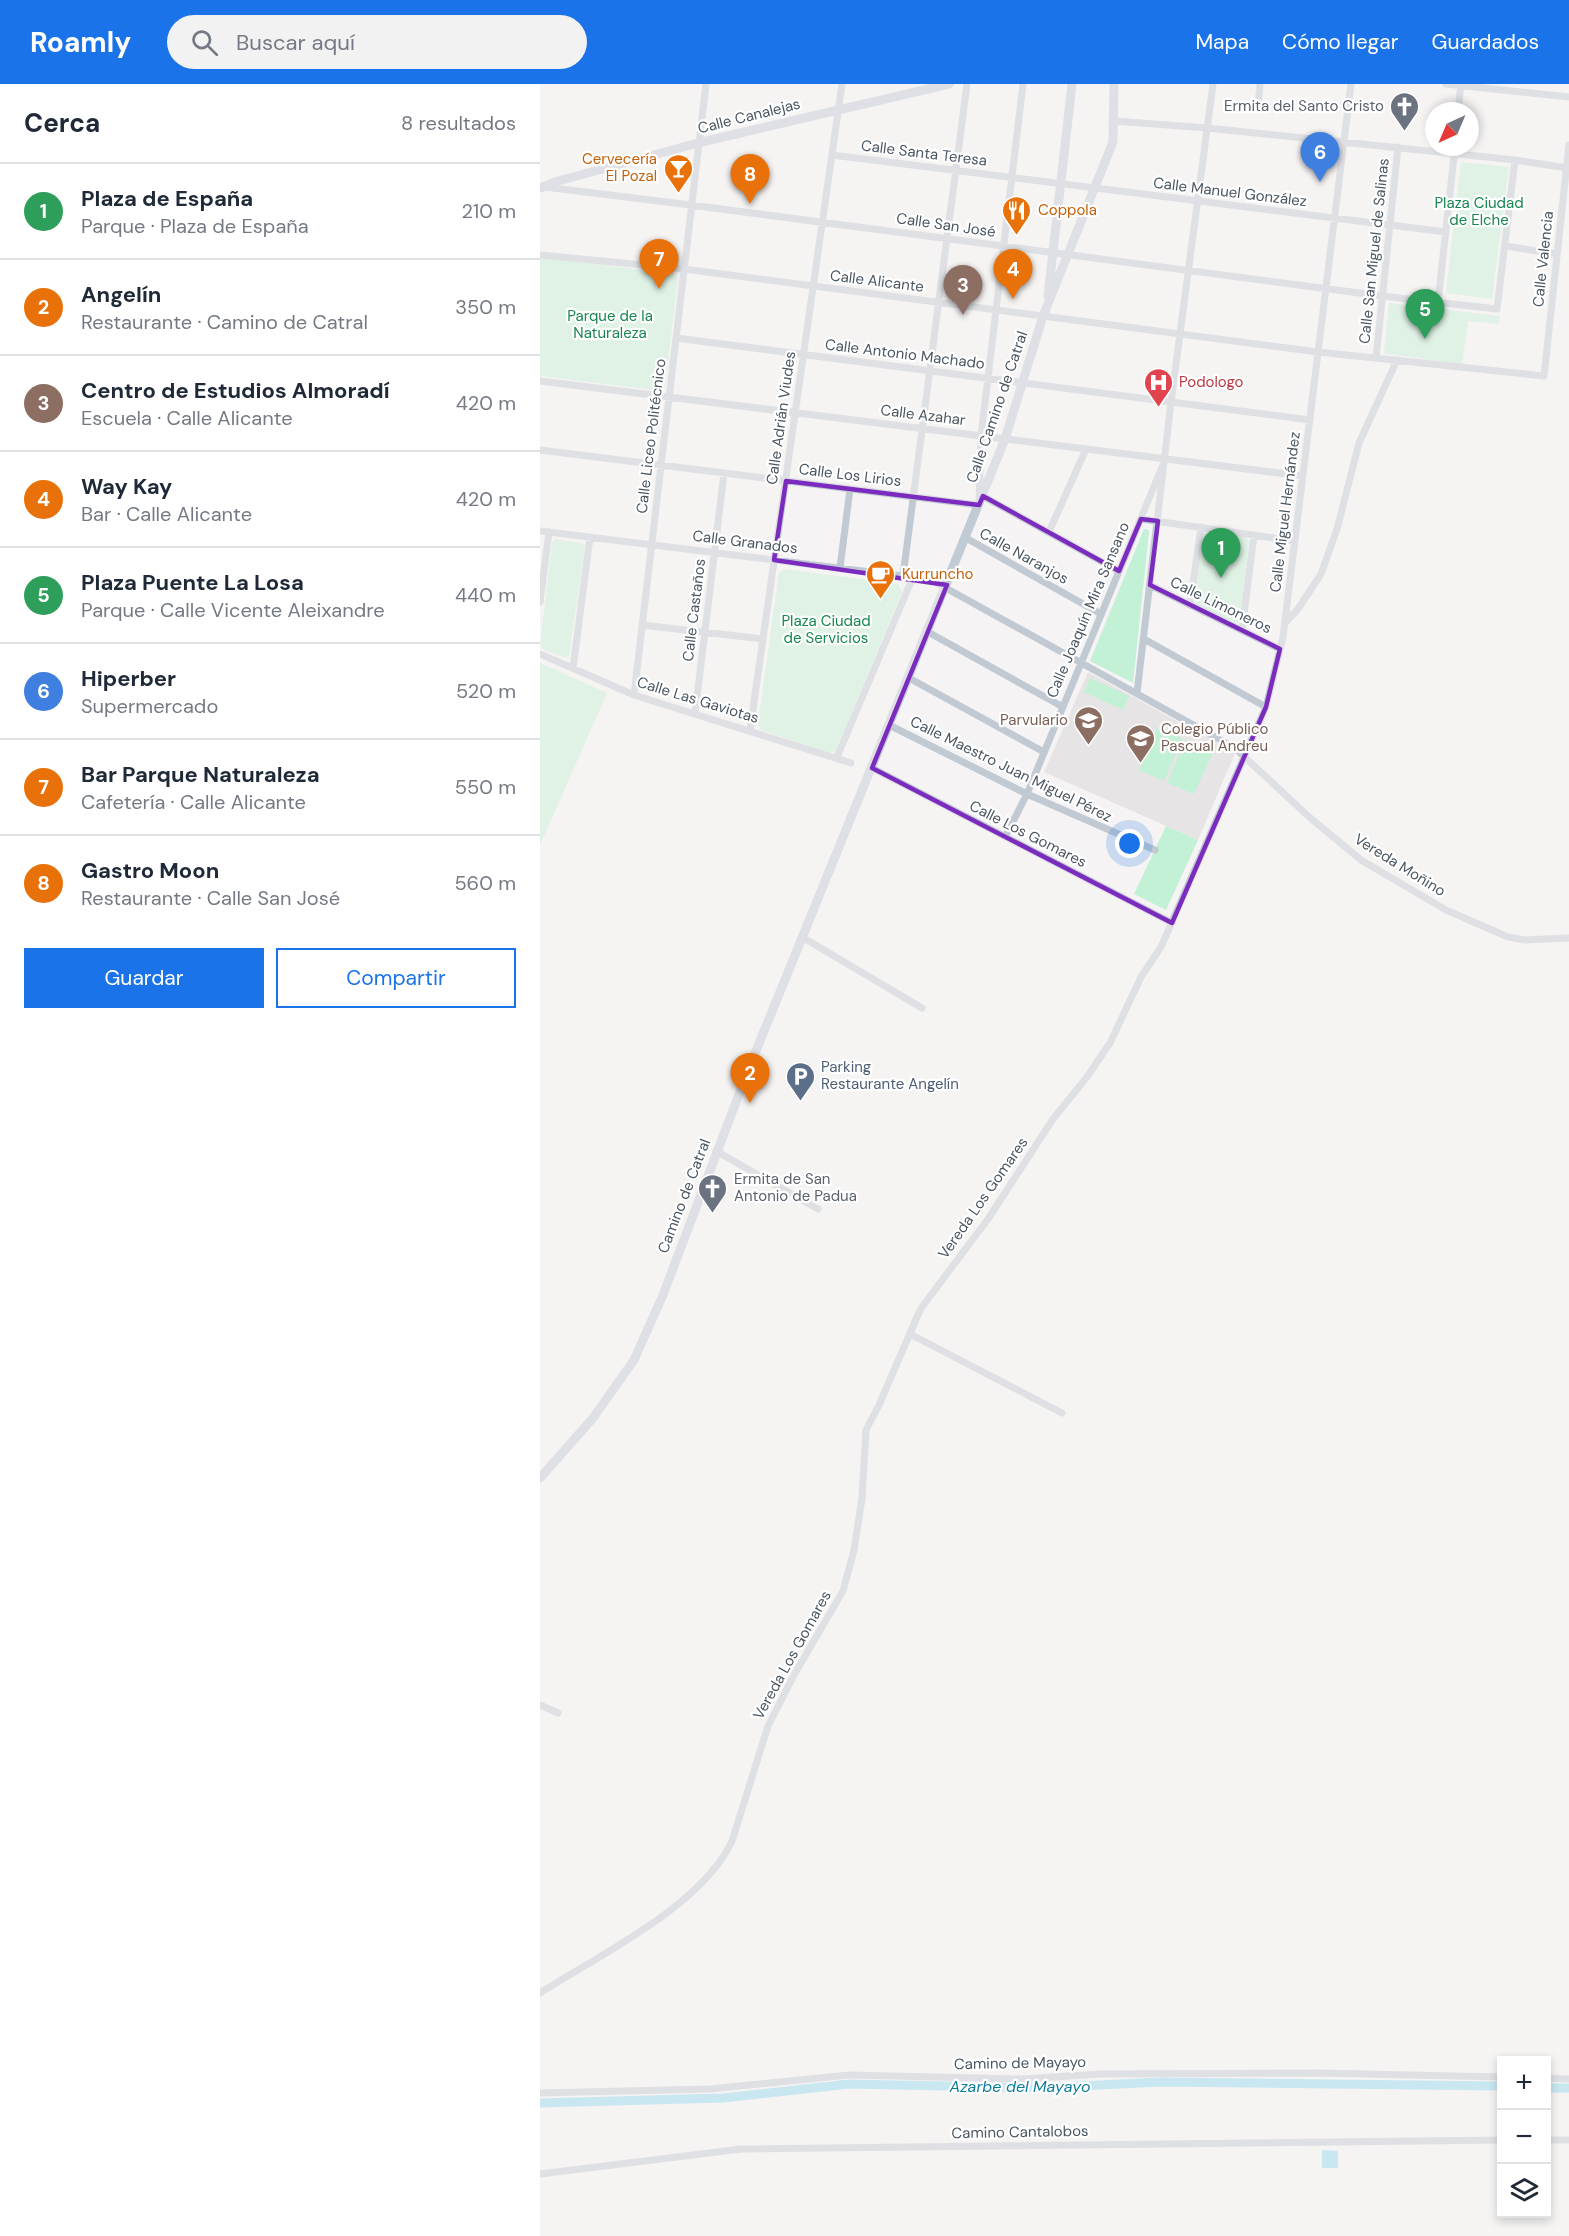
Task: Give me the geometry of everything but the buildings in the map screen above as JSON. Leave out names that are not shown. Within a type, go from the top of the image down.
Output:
[{"type":"street","name":"Calle Liceo Politécnico","points":[[634,695],[706,84]]},
{"type":"street","name":"Calle Adrián Viudes","points":[[750,730],[842,84]]},
{"type":"street","name":"Calle Canalejas","points":[[541,186],[698,143],[950,84]]},
{"type":"street","points":[[903,576],[968,84]]},
{"type":"street","points":[[1023,84],[981,436],[981,500],[1049,532],[1119,571]]},
{"type":"street","points":[[1045,312],[1072,84]]},
{"type":"street","name":"Calle Camino de Catral","points":[[872,768],[1005,439],[1045,312],[1113,142],[1114,84]]},
{"type":"street","points":[[1137,693],[1171,402],[1213,84]]},
{"type":"street","points":[[1258,108],[1260,84]]},
{"type":"street","name":"Calle Miguel Hernández","points":[[1172,923],[1266,707],[1280,649],[1351,84]]},
{"type":"street","points":[[1446,84],[1569,97]]},
{"type":"street","points":[[1459,102],[1461,85]]},
{"type":"street","points":[[1114,121],[1425,148]]},
{"type":"street","name":"Calle Valencia","points":[[1544,376],[1569,145]]},
{"type":"street","name":"Calle San Miguel de Salinas","points":[[1376,358],[1398,147]]},
{"type":"street","points":[[1479,154],[1566,168]]},
{"type":"street","name":"Calle Santa Teresa","points":[[832,155],[1012,178]]},
{"type":"street","points":[[1438,302],[1454,156]]},
{"type":"street","points":[[1515,160],[1505,246],[1557,254]]},
{"type":"street","name":"Calle Manuel González","points":[[1012,178],[1446,232]]},
{"type":"street","name":"Calle San José","points":[[541,186],[1326,289],[1497,309],[1505,246]]},
{"type":"street","name":"Calle Alicante","points":[[540,255],[684,269],[996,310],[1045,312],[1180,334],[1318,352],[1544,376]]},
{"type":"street","name":"Calle Antonio Machado","points":[[676,338],[1310,420]]},
{"type":"street","points":[[1285,623],[1298,609],[1321,574],[1337,529],[1359,443],[1396,360]]},
{"type":"street","name":"Calle Azahar","points":[[540,381],[1303,476]]},
{"type":"street","points":[[1049,532],[1086,449]]},
{"type":"street","name":"Calle Los Lirios","points":[[540,450],[914,497],[981,500]]},
{"type":"street","name":"Calle Joaquín Mira Sansano","points":[[1005,837],[1027,794],[1165,459]]},
{"type":"street","name":"Calle Castaños","points":[[695,714],[724,473]]},
{"type":"street","points":[[840,568],[850,489]]},
{"type":"street","points":[[1141,519],[1295,541]]},
{"type":"street","points":[[1190,605],[1201,527]]},
{"type":"street","name":"Calle Granados","points":[[540,531],[913,577],[935,582],[1081,663]]},
{"type":"street","points":[[540,602],[549,532]]},
{"type":"street","points":[[1242,630],[1254,535]]},
{"type":"street","points":[[573,668],[590,537]]},
{"type":"street","name":"Calle Naranjos","points":[[966,538],[1101,614]]},
{"type":"street","points":[[837,757],[913,577]]},
{"type":"street","name":"Calle Limoneros","points":[[1150,585],[1280,649]]},
{"type":"street","points":[[642,626],[763,639]]},
{"type":"street","points":[[928,632],[1063,707]]},
{"type":"street","points":[[1144,639],[1266,707]]},
{"type":"street","name":"Calle Las Gaviotas","points":[[540,654],[634,695],[852,762]]},
{"type":"street","name":"Vereda Moñino","points":[[1081,663],[1235,748],[1308,816],[1361,860],[1446,910],[1509,937],[1525,940],[1569,939]]},
{"type":"street","points":[[909,678],[1044,752]]},
{"type":"street","name":"Calle Maestro Juan Miguel Pérez","points":[[889,725],[1027,794],[1155,850]]},
{"type":"street","name":"Calle Los Gomares","points":[[872,768],[1172,923]]},
{"type":"street","name":"Camino de Catral","points":[[540,1478],[593,1418],[634,1360],[663,1295],[716,1151],[872,768]]},
{"type":"street","name":"Vereda Los Gomares","points":[[540,1993],[649,1926],[687,1898],[725,1857],[768,1726],[794,1675],[843,1591],[854,1550],[862,1490],[866,1430],[922,1307],[975,1238],[1053,1119],[1087,1077],[1110,1043],[1142,977],[1161,947],[1172,923]]},
{"type":"street","points":[[802,937],[922,1008]]},
{"type":"street","points":[[716,1151],[818,1209]]},
{"type":"street","points":[[910,1334],[1062,1413]]},
{"type":"street","points":[[540,1705],[558,1713]]},
{"type":"street","name":"Camino de Mayayo","points":[[540,2093],[701,2090],[849,2074],[1013,2079],[1102,2074],[1306,2073],[1497,2077]]},
{"type":"street","points":[[1551,2078],[1569,2079]]},
{"type":"street","name":"Camino Cantalobos","points":[[540,2175],[741,2149],[1497,2140]]},
{"type":"street","points":[[1551,2140],[1569,2140]]},
{"type":"highlighted area","points":[[786,481],[979,505],[983,496],[1119,571],[1141,519],[1158,521],[1150,585],[1280,649],[1266,707],[1172,923],[872,768],[947,585],[774,560]]},
{"type":"shaded area","name":"Colegio Público Pascual Andreu","points":[[1088,672],[1235,753],[1198,840],[1044,772]]},
{"type":"green space","name":"Plaza Ciudad de Elche","points":[[1461,162],[1509,167],[1492,299],[1446,293]]},
{"type":"green space","name":"Parque de la Naturaleza","points":[[540,257],[674,274],[678,278],[665,387],[662,391],[540,376]]},
{"type":"green space","points":[[1389,303],[1500,316],[1499,324],[1468,321],[1462,365],[1384,353]]},
{"type":"green space","points":[[1144,529],[1149,532],[1133,683],[1090,661]]},
{"type":"green space","points":[[1206,533],[1246,537],[1249,541],[1240,622],[1236,624],[1197,605],[1194,601],[1203,536]]},
{"type":"green space","points":[[555,539],[582,543],[585,546],[569,656],[566,658],[542,649],[540,645],[552,543]]},
{"type":"green space","name":"Plaza Ciudad de Servicios","points":[[784,569],[898,584],[902,592],[836,750],[829,753],[761,730],[758,724],[779,573]]},
{"type":"green space","points":[[540,663],[607,693],[540,845]]},
{"type":"green space","points":[[1090,678],[1129,696],[1123,710],[1084,692]]},
{"type":"green space","points":[[1157,728],[1182,739],[1164,781],[1139,770]]},
{"type":"green space","points":[[1185,740],[1213,752],[1194,794],[1167,783]]},
{"type":"green space","points":[[1166,826],[1198,840],[1166,910],[1134,894]]},
{"type":"water","points":[[1322,2150],[1338,2151],[1338,2168],[1322,2168]]},
{"type":"waterway","name":"Azarbe del Mayayo","points":[[540,2103],[723,2098],[849,2084],[1040,2088],[1160,2082],[1497,2086]]},
{"type":"waterway","name":"Azarbe del Mayayo","points":[[1551,2088],[1569,2088]]},
{"type":"place","name":"Ermita del Santo Cristo","points":[[1405,132]]},
{"type":"place","name":"Hiperber","points":[[1320,182]]},
{"type":"place","name":"Cervecería El Pozal","points":[[678,194]]},
{"type":"place","name":"Gastro Moon","points":[[750,204]]},
{"type":"place","name":"Coppola","points":[[1017,236]]},
{"type":"place","name":"Bar Parque Naturaleza","points":[[659,289]]},
{"type":"place","name":"Way Kay","points":[[1013,299]]},
{"type":"place","name":"Centro de Estudios Almoradí","points":[[963,315]]},
{"type":"place","name":"Plaza Puente La Losa","points":[[1425,339]]},
{"type":"place","name":"Podologo","points":[[1158,408]]},
{"type":"place","name":"Plaza de España","points":[[1221,578]]},
{"type":"place","name":"Kurruncho","points":[[881,600]]},
{"type":"place","name":"Parvulario","points":[[1089,746]]},
{"type":"place","name":"Colegio Público Pascual Andreu","points":[[1140,764]]},
{"type":"place","name":"Parking Restaurante Angelín","points":[[800,1102]]},
{"type":"place","name":"Angelín","points":[[750,1103]]},
{"type":"place","name":"Ermita de San Antonio de Padua","points":[[713,1214]]}]
